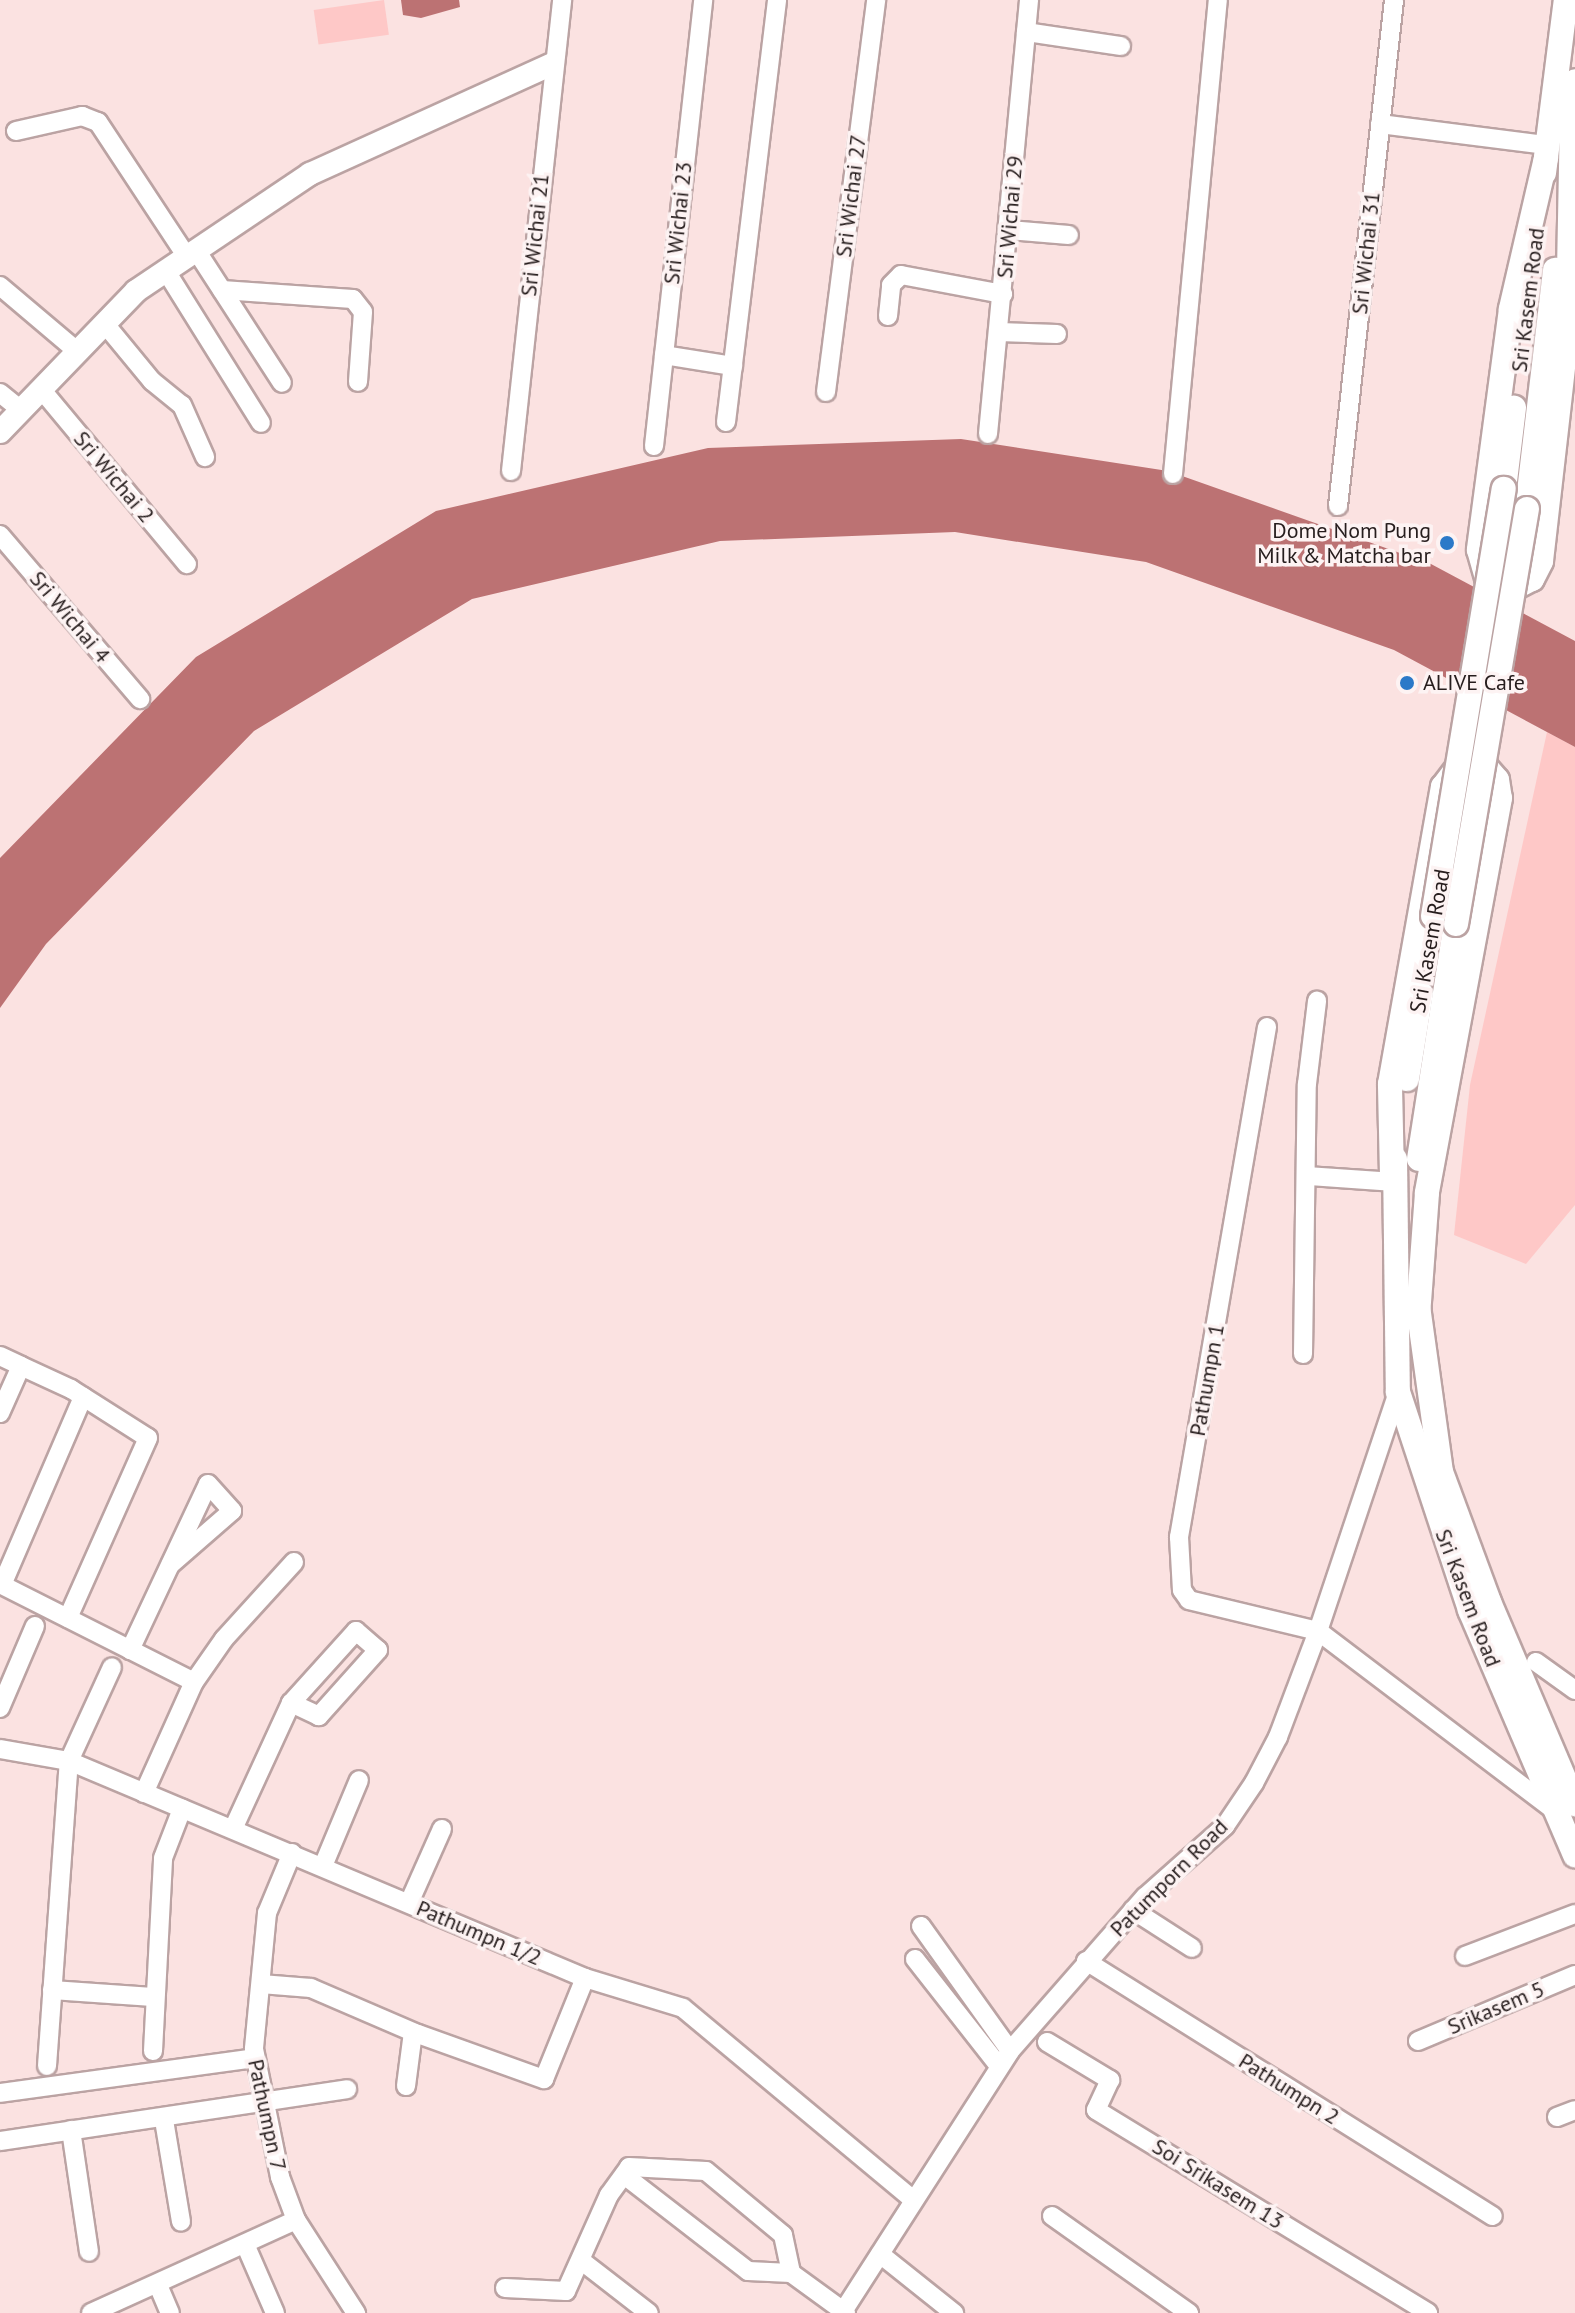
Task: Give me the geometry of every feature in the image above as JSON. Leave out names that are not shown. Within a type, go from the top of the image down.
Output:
[{"type":"main road","name":"Sri Kasem Road","points":[[1564,0],[1504,489],[1444,920],[1416,1194],[1418,1316],[1441,1472],[1567,1809],[1575,1855]]},
{"type":"main road","name":"Sri Kasem Road","points":[[1567,1809],[1470,1610],[1398,1392],[1392,1178],[1527,509],[1575,81]]},
{"type":"main road","points":[[1547,152],[1511,309],[1479,550],[1481,570],[1495,584],[1524,585],[1541,561],[1571,314],[1572,109]]},
{"type":"main road","points":[[1392,1178],[1391,1071],[1443,787],[1459,766],[1485,766],[1497,780],[1500,798],[1427,1193],[1418,1316]]},
{"type":"street","name":"Sri Wichai 21","points":[[511,471],[552,64],[562,0]]},
{"type":"street","name":"Sri Wichai 23","points":[[654,446],[703,0]]},
{"type":"street","points":[[726,422],[777,0]]},
{"type":"street","name":"Sri Wichai 27","points":[[826,392],[876,0]]},
{"type":"street","name":"Sri Wichai 29","points":[[988,434],[1029,0]]},
{"type":"street","points":[[1173,474],[1218,0]]},
{"type":"street","name":"Sri Wichai 31","points":[[1338,506],[1394,0]]},
{"type":"street","points":[[1026,32],[1121,46]]},
{"type":"street","points":[[0,432],[105,324],[166,271],[310,174],[552,64]]},
{"type":"street","points":[[16,131],[82,116],[98,122],[222,290],[282,383]]},
{"type":"street","points":[[1380,124],[1547,152]]},
{"type":"street","points":[[1009,230],[1069,235]]},
{"type":"street","points":[[166,271],[261,423]]},
{"type":"street","points":[[888,316],[891,285],[901,275],[1003,294]]},
{"type":"street","points":[[0,286],[78,352]]},
{"type":"street","points":[[222,290],[353,299],[363,312],[358,382]]},
{"type":"street","points":[[105,324],[152,381],[182,405],[205,457]]},
{"type":"street","points":[[999,332],[1057,334]]},
{"type":"street","points":[[664,355],[733,366]]},
{"type":"street","name":"Sri Wichai 2","points":[[41,389],[187,564]]},
{"type":"street","points":[[0,393],[21,410]]},
{"type":"street","name":"Sri Wichai 4","points":[[0,535],[140,699]]},
{"type":"street","points":[[1303,1354],[1307,1084],[1317,1001]]},
{"type":"street","name":"Pathumpn 1","points":[[1267,1027],[1179,1537],[1182,1590],[1189,1600],[1318,1631]]},
{"type":"street","points":[[1308,1176],[1392,1178]]},
{"type":"street","points":[[0,1356],[83,1397],[148,1438],[68,1618]]},
{"type":"street","points":[[0,1413],[21,1366]]},
{"type":"street","name":"Patumporn Road","points":[[844,2312],[911,2198],[1004,2058],[1133,1910],[1225,1826],[1254,1783],[1278,1737],[1318,1631],[1398,1392]]},
{"type":"street","points":[[83,1397],[1,1585],[194,1682]]},
{"type":"street","points":[[144,1793],[194,1682],[224,1639],[294,1562]]},
{"type":"street","points":[[130,1650],[171,1564]]},
{"type":"street","points":[[0,1708],[35,1626]]},
{"type":"street","points":[[233,1829],[291,1703],[356,1631],[378,1650],[319,1716],[291,1703]]},
{"type":"street","points":[[1318,1631],[1567,1809]]},
{"type":"street","points":[[1536,1662],[1575,1690]]},
{"type":"street","points":[[47,2066],[69,1761],[112,1667]]},
{"type":"street","name":"Pathumpn 1/2","points":[[0,1749],[69,1761],[585,1978],[683,2008],[911,2198]]},
{"type":"street","points":[[323,1866],[359,1780]]},
{"type":"street","points":[[153,2051],[153,1997],[163,1858],[182,1809]]},
{"type":"street","points":[[409,1903],[442,1829]]},
{"type":"street","name":"Pathumpn 7","points":[[292,1853],[267,1913],[255,2058],[263,2102],[296,2220],[356,2313]]},
{"type":"street","points":[[1133,1910],[1192,1948]]},
{"type":"street","points":[[1465,1956],[1575,1914]]},
{"type":"street","points":[[921,1926],[1004,2058]]},
{"type":"street","points":[[915,1959],[1004,2058]]},
{"type":"street","name":"Pathumpn 2","points":[[1086,1961],[1493,2216]]},
{"type":"street","name":"Srikasem 5","points":[[1418,2041],[1575,1975]]},
{"type":"street","points":[[261,1984],[311,1988],[413,2032],[544,2079],[585,1978]]},
{"type":"street","points":[[52,1990],[153,1997]]},
{"type":"street","points":[[406,2086],[413,2032]]},
{"type":"street","name":"Soi Srikasem 13","points":[[1047,2042],[1110,2080],[1096,2110],[1428,2313]]},
{"type":"street","points":[[0,2093],[255,2058]]},
{"type":"street","points":[[0,2141],[164,2120],[347,2089]]},
{"type":"street","points":[[1557,2117],[1575,2110]]},
{"type":"street","points":[[164,2120],[181,2222]]},
{"type":"street","points":[[71,2130],[89,2252]]},
{"type":"street","points":[[505,2288],[566,2291],[583,2262],[609,2195],[629,2167],[706,2171],[783,2235],[791,2273]]},
{"type":"street","points":[[624,2175],[748,2271],[791,2273],[844,2312]]},
{"type":"street","points":[[1052,2216],[1189,2313]]},
{"type":"street","points":[[91,2313],[296,2220]]},
{"type":"street","points":[[245,2244],[275,2313]]},
{"type":"street","points":[[880,2254],[954,2313]]},
{"type":"street","points":[[583,2262],[637,2310]]},
{"type":"street","points":[[158,2285],[170,2313]]},
{"type":"shaded area","points":[[384,0],[389,35],[319,45],[314,10]]},
{"type":"shaded area","points":[[401,0],[459,0],[460,7],[421,18],[403,15]]},
{"type":"shaded area","points":[[961,439],[1168,471],[1431,564],[1575,641],[1575,747],[1394,650],[1146,562],[955,532],[720,541],[472,599],[254,731],[46,944],[0,1008],[0,858],[196,657],[436,511],[708,448]]},
{"type":"shaded area","points":[[1547,732],[1575,747],[1575,1205],[1526,1264],[1454,1235],[1470,1085]]},
{"type":"place","name":"Dome Nom Pung Milk & Matcha bar","points":[[1447,543]]},
{"type":"place","name":"ALIVE Cafe","points":[[1407,683]]}]
